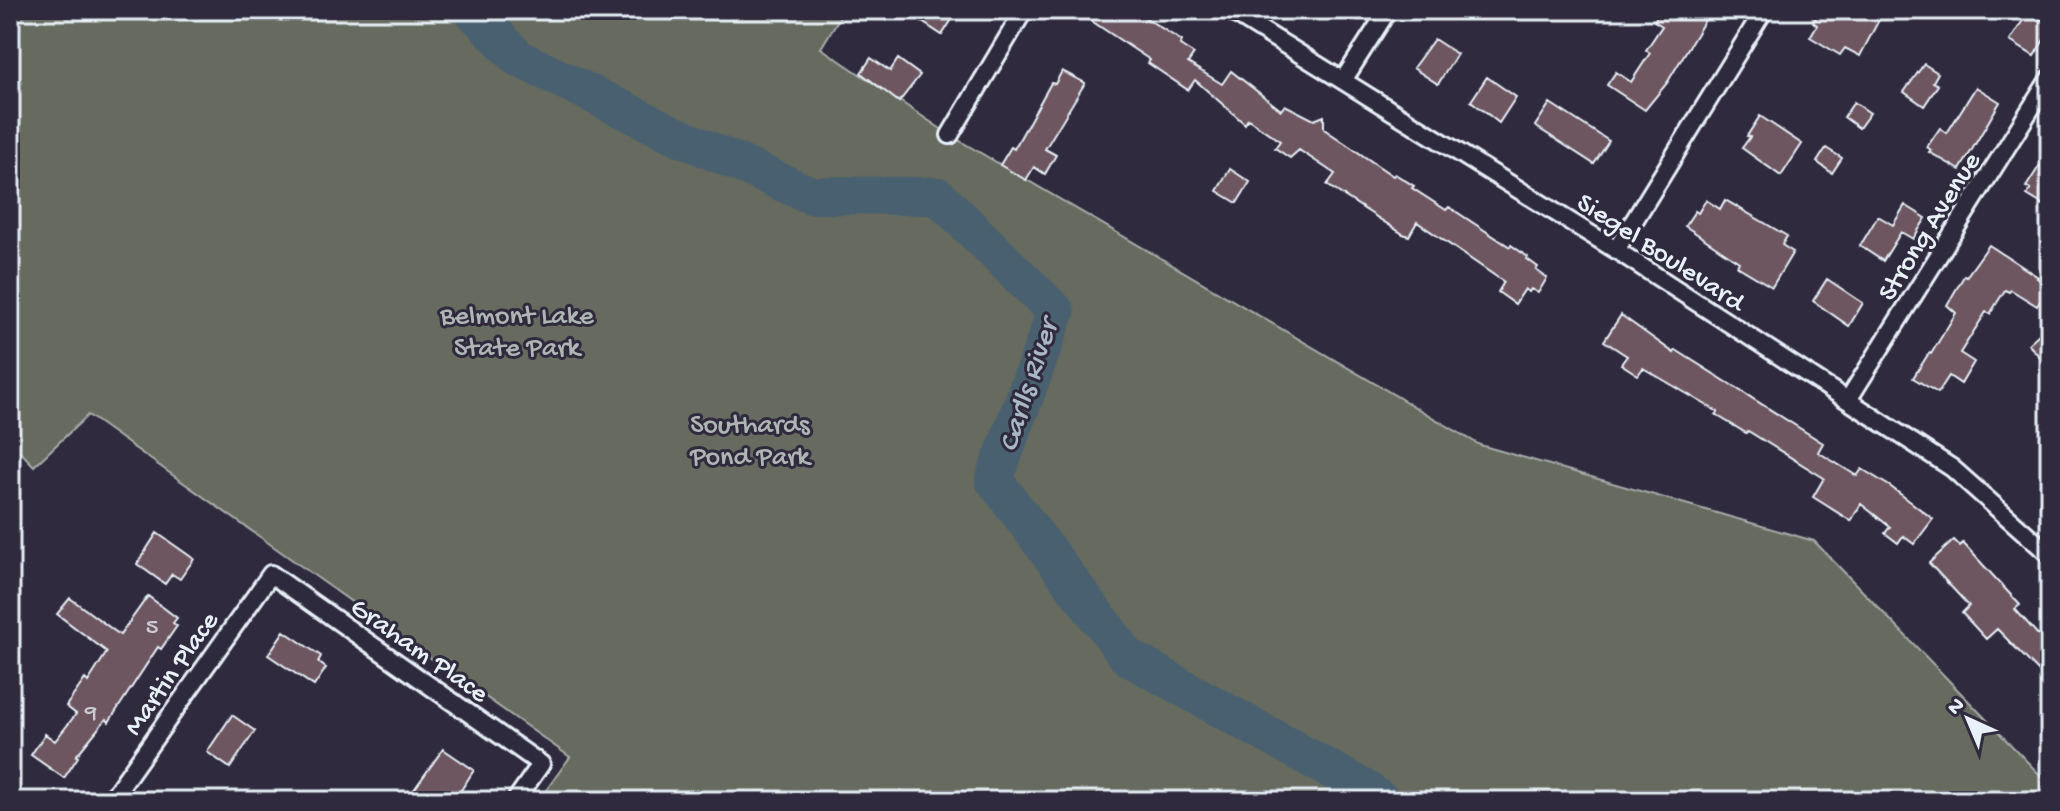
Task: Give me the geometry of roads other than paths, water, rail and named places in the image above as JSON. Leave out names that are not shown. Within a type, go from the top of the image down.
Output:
[{"type":"street","points":[[950,135],[1024,10]]},
{"type":"street","name":"Siegel Boulevard","points":[[1229,10],[1616,250],[1952,468],[2050,555]]},
{"type":"street","points":[[1344,79],[1388,10]]},
{"type":"street","points":[[1616,250],[1764,10]]},
{"type":"street","name":"Strong Avenue","points":[[1848,400],[2050,78]]},
{"type":"street","name":"Graham Place","points":[[271,574],[541,764],[515,801]]},
{"type":"street","name":"Martin Place","points":[[110,801],[271,574]]},
{"type":"waterway","name":"Carlls River","points":[[472,10],[518,58],[671,133],[810,195],[938,196],[1056,312],[994,480],[1128,657],[1382,801]]},
{"type":"park label","name":"Belmont Lake State Park","points":[[517,329]]},
{"type":"park label","name":"Southards Pond Park","points":[[750,438]]}]
